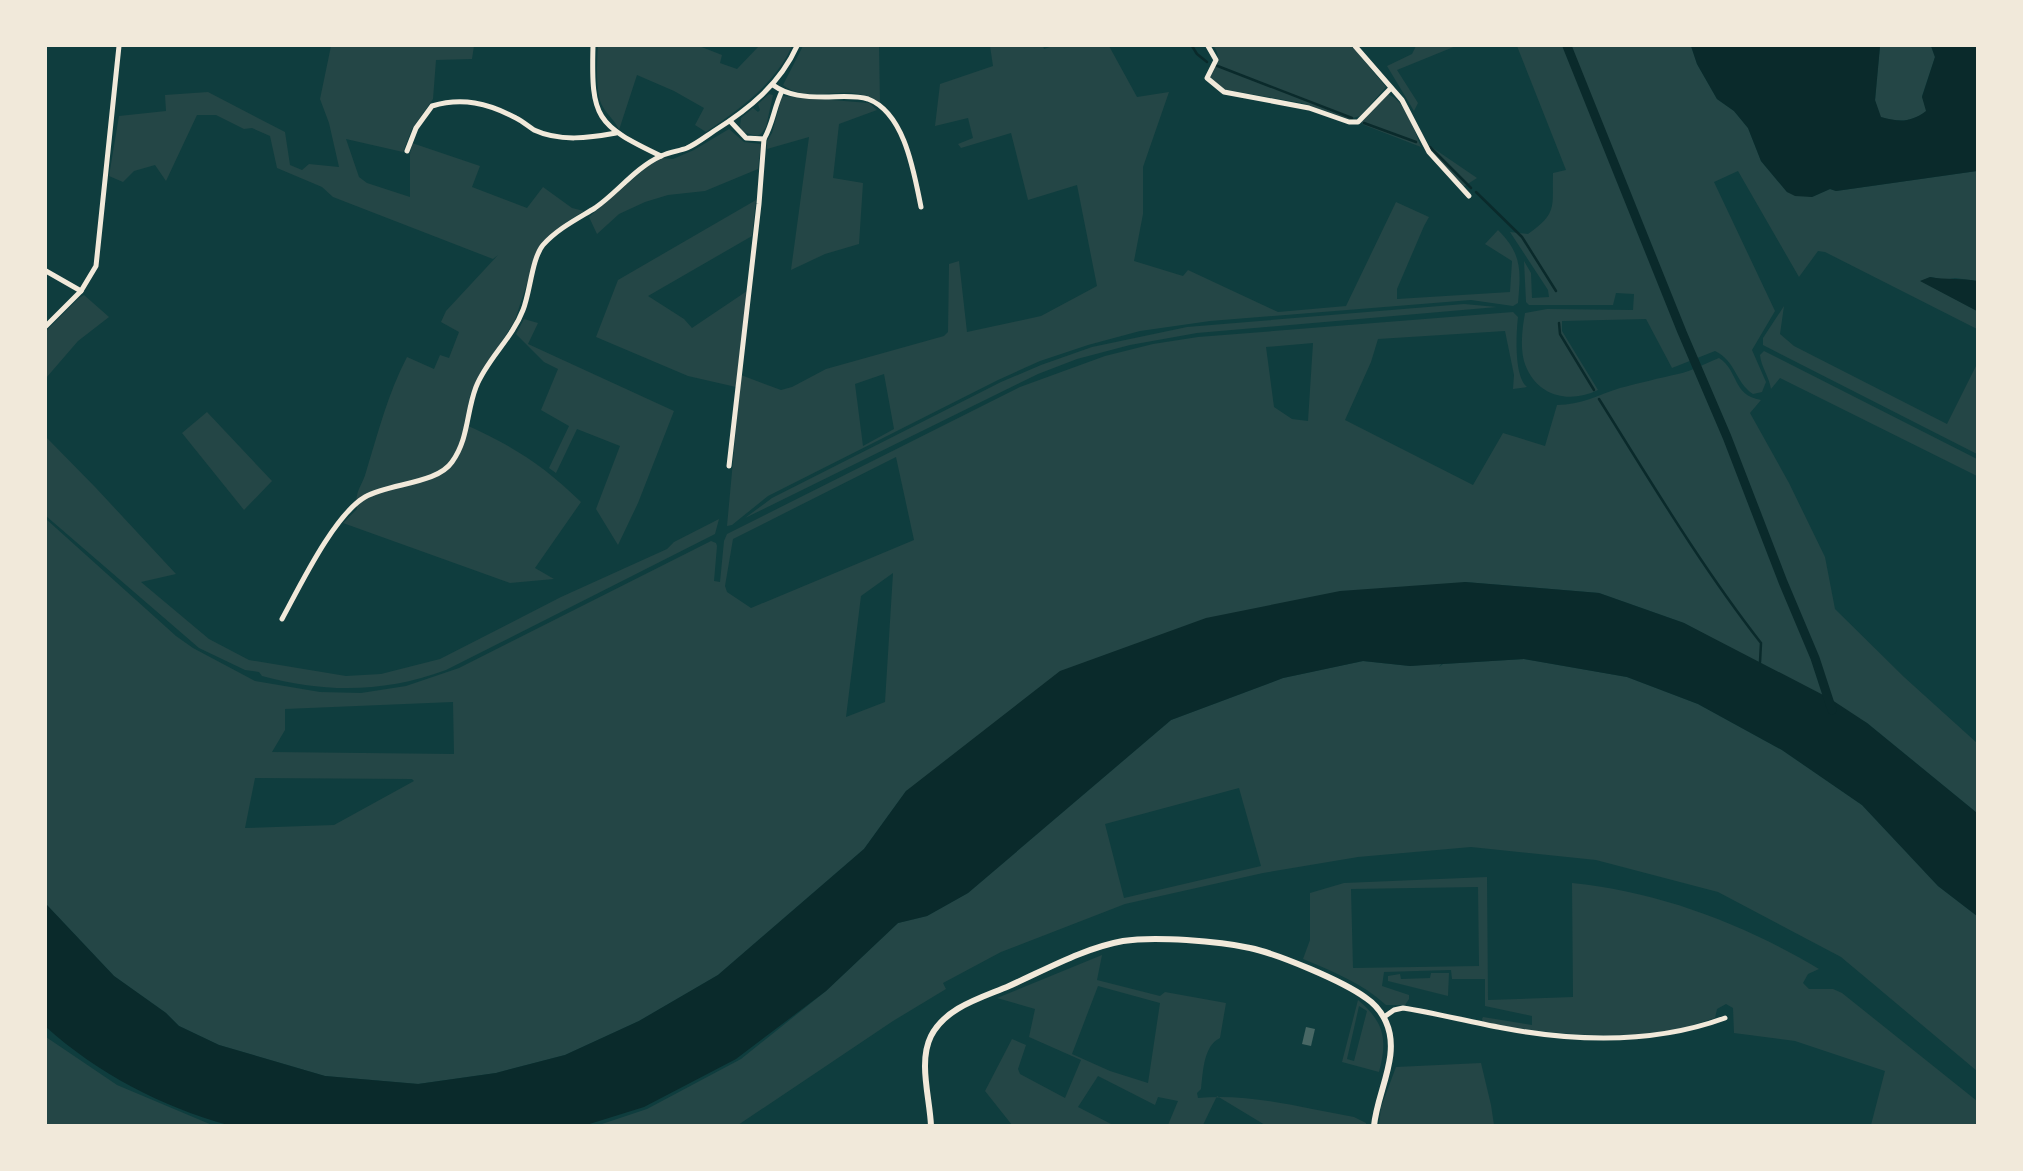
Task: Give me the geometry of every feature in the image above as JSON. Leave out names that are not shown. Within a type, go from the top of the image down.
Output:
[{"type":"street","points":[[46,326],[81,291],[96,266],[119,46]]},
{"type":"street","points":[[593,46],[596,107],[600,116],[616,133],[661,156]]},
{"type":"street","points":[[282,619],[311,566],[341,520],[362,499],[396,485],[432,477],[448,468],[469,424],[476,387],[523,311],[541,247],[555,234],[598,206],[633,173],[661,156],[689,148],[730,121],[773,85],[797,46]]},
{"type":"street","points":[[1208,46],[1216,60],[1207,78],[1224,92],[1309,108],[1349,122],[1358,122],[1391,88]]},
{"type":"street","points":[[1356,46],[1402,100],[1429,152],[1469,197]]},
{"type":"street","points":[[773,85],[796,95],[860,97],[871,100],[891,117],[904,141],[921,206]]},
{"type":"street","points":[[729,466],[764,139],[770,130],[774,107],[782,91]]},
{"type":"street","points":[[407,151],[416,128],[432,106],[456,100],[487,105],[535,130],[556,135],[578,139],[616,133]]},
{"type":"street","points":[[730,121],[746,138],[764,139]]},
{"type":"street","points":[[46,271],[81,291]]},
{"type":"street","points":[[930,1125],[927,1048],[933,1033],[945,1018],[978,999],[1092,950],[1122,942],[1181,941],[1231,944],[1259,950],[1359,992],[1376,1006],[1384,1017],[1391,1036],[1391,1052],[1374,1125]]},
{"type":"street","points":[[1384,1017],[1403,1008],[1512,1030],[1604,1038],[1661,1035],[1725,1018]]},
{"type":"shaded area","points":[[331,46],[474,46],[472,59],[436,60],[433,99],[412,129],[403,152],[346,139],[359,177],[367,183],[410,197],[412,143],[480,166],[472,187],[527,208],[543,187],[572,208],[584,211],[565,223],[539,247],[515,320],[471,392],[464,424],[527,457],[581,502],[535,568],[554,579],[510,583],[343,523],[357,509],[357,493],[389,399],[407,357],[434,369],[440,355],[449,358],[459,332],[441,322],[446,311],[498,255],[493,259],[333,197],[322,187],[277,168],[270,136],[252,128],[244,129],[216,115],[197,115],[166,181],[155,165],[134,171],[123,182],[109,176],[119,116],[166,111],[165,95],[208,92],[285,132],[290,165],[302,170],[309,164],[339,167],[329,123],[320,99]]},
{"type":"shaded area","points":[[598,46],[699,46],[722,55],[720,63],[737,69],[759,46],[792,46],[776,72],[755,95],[706,132],[695,125],[704,108],[637,75],[619,130],[600,102],[597,78]]},
{"type":"shaded area","points":[[803,46],[879,46],[880,103],[859,94],[800,93],[783,85]]},
{"type":"shaded area","points":[[990,46],[1043,46],[1044,49],[1053,46],[1109,46],[1137,97],[1169,92],[1143,167],[1143,214],[1134,261],[1183,276],[1188,270],[1278,312],[1346,306],[1396,202],[1429,217],[1397,289],[1397,299],[1510,292],[1512,261],[1485,244],[1498,230],[1516,255],[1520,281],[1518,303],[1513,306],[1471,300],[1210,321],[1140,331],[1088,345],[1040,361],[998,380],[768,496],[732,525],[727,526],[741,375],[781,390],[826,369],[944,336],[948,332],[949,264],[959,261],[967,332],[1041,316],[1097,286],[1077,185],[1028,200],[1011,133],[961,148],[958,144],[973,138],[968,118],[935,126],[940,84],[993,66]],"holes":[[[884,374],[894,429],[863,446],[855,384]]]},
{"type":"shaded area","points":[[1213,46],[1352,46],[1386,87],[1360,116],[1349,119],[1302,103],[1222,89],[1209,77],[1217,58]]},
{"type":"shaded area","points":[[1416,46],[1456,46],[1397,70],[1418,103],[1414,111],[1387,66],[1412,54]]},
{"type":"shaded area","points":[[1517,46],[1691,46],[1697,64],[1717,99],[1734,111],[1748,128],[1761,161],[1787,192],[1812,197],[1830,189],[1836,191],[1977,171],[1977,281],[1931,277],[1921,281],[1977,311],[1977,329],[1825,252],[1818,251],[1799,277],[1738,171],[1714,182],[1775,311],[1752,350],[1766,382],[1762,392],[1753,394],[1747,389],[1727,360],[1715,351],[1672,368],[1646,319],[1562,321],[1562,331],[1598,390],[1567,397],[1548,392],[1533,379],[1524,363],[1522,341],[1525,313],[1547,309],[1633,310],[1634,294],[1616,293],[1613,305],[1529,305],[1526,302],[1524,261],[1531,273],[1532,298],[1549,297],[1548,290],[1510,232],[1528,234],[1538,227],[1549,214],[1553,202],[1553,173],[1566,170]]},
{"type":"shaded area","points":[[1691,46],[1880,46],[1875,100],[1881,117],[1899,120],[1915,118],[1926,111],[1922,97],[1935,57],[1931,46],[1977,46],[1977,171],[1836,191],[1830,189],[1812,197],[1795,196],[1787,192],[1761,161],[1748,128],[1734,111],[1717,99],[1697,64]]},
{"type":"shaded area","points":[[1880,46],[1931,46],[1935,57],[1922,96],[1927,111],[1915,118],[1904,120],[1880,117],[1875,101]]},
{"type":"shaded area","points":[[769,94],[773,95],[766,127],[757,136],[742,132],[741,118],[753,108],[758,112],[758,104]]},
{"type":"shaded area","points":[[1388,94],[1405,110],[1421,147],[1361,122]]},
{"type":"shaded area","points":[[782,96],[869,103],[877,110],[839,124],[833,178],[863,183],[859,244],[825,254],[791,270],[809,137],[767,149],[767,141],[772,133]]},
{"type":"shaded area","points":[[729,129],[744,142],[761,144],[758,169],[705,191],[668,195],[645,202],[619,214],[597,234],[589,217],[648,166],[662,158],[673,159],[694,150]]},
{"type":"shaded area","points":[[1430,146],[1477,178],[1463,187],[1429,149]]},
{"type":"shaded area","points":[[756,200],[752,236],[648,296],[684,319],[692,328],[747,291],[736,387],[688,376],[596,337],[618,280]]},
{"type":"shaded area","points":[[1930,277],[1977,281],[1977,311],[1920,281]]},
{"type":"shaded area","points":[[84,295],[109,317],[78,341],[46,378],[46,331]]},
{"type":"shaded area","points":[[1464,304],[1497,307],[1197,333],[1130,345],[1077,359],[1038,374],[745,518],[772,498],[1001,382],[1092,347],[1187,327]]},
{"type":"shaded area","points":[[1784,306],[1780,334],[1794,346],[1947,424],[1977,364],[1977,454],[1763,345],[1763,338]]},
{"type":"shaded area","points":[[1513,312],[1518,317],[1518,365],[1527,387],[1513,389],[1514,375],[1505,331],[1378,339],[1371,362],[1345,420],[1473,485],[1503,433],[1545,446],[1557,405],[1582,401],[1620,388],[1683,373],[1719,358],[1730,369],[1745,393],[1761,400],[1750,413],[1789,483],[1825,557],[1835,609],[1977,743],[1977,813],[1867,723],[1684,623],[1599,593],[1465,582],[906,791],[864,849],[718,975],[639,1021],[565,1055],[496,1073],[418,1084],[325,1076],[219,1045],[179,1026],[166,1013],[114,976],[46,904],[46,519],[176,636],[255,681],[320,692],[361,693],[406,686],[459,668],[711,541],[717,546],[714,581],[720,582],[727,534],[1020,387],[1105,356],[1153,344],[1198,337]],"holes":[[[1313,343],[1308,421],[1292,419],[1274,407],[1266,347]],[[896,457],[914,540],[751,608],[727,592],[725,586],[733,539]],[[893,573],[885,702],[846,717],[861,596]],[[453,702],[454,754],[272,752],[285,730],[285,709]],[[255,778],[414,781],[334,825],[245,828]]]},
{"type":"shaded area","points":[[524,319],[538,323],[528,344],[674,411],[638,503],[618,545],[596,509],[620,446],[577,429],[556,473],[549,468],[569,426],[541,410],[558,369],[544,362],[516,334]]},
{"type":"shaded area","points":[[1764,351],[1977,459],[1977,476],[1780,378],[1771,389],[1760,355]]},
{"type":"shaded area","points":[[207,412],[272,481],[244,510],[182,433]]},
{"type":"shaded area","points":[[46,437],[176,574],[141,582],[209,639],[249,660],[346,676],[381,674],[440,659],[561,597],[667,549],[674,542],[719,519],[715,534],[446,670],[400,683],[332,688],[262,676],[259,672],[245,670],[199,648],[46,516]]},
{"type":"shaded area","points":[[1465,582],[1599,593],[1684,623],[1829,698],[1867,723],[1977,813],[1977,916],[1938,886],[1862,805],[1782,750],[1698,704],[1627,677],[1524,659],[1410,666],[1363,661],[1283,678],[1171,720],[968,893],[927,916],[898,923],[826,991],[736,1059],[644,1107],[583,1126],[228,1125],[179,1109],[131,1086],[87,1059],[46,1027],[46,904],[114,976],[166,1013],[179,1026],[219,1045],[325,1076],[418,1084],[496,1073],[565,1055],[639,1021],[718,975],[864,849],[906,791],[1060,671],[1206,618],[1340,591]]},
{"type":"shaded area","points":[[1524,659],[1627,677],[1698,704],[1782,750],[1862,805],[1938,886],[1977,916],[1977,1071],[1841,957],[1718,892],[1596,860],[1471,847],[1358,857],[1263,873],[1125,904],[1001,952],[943,983],[946,989],[893,1021],[738,1125],[596,1126],[647,1109],[741,1059],[826,991],[898,923],[927,916],[968,893],[1171,720],[1283,678],[1363,661],[1410,666],[1442,663],[1439,667],[1443,664]],"holes":[[[1239,788],[1261,866],[1124,898],[1105,824]]]},
{"type":"shaded area","points":[[1487,877],[1488,1000],[1573,997],[1572,883],[1637,894],[1700,912],[1761,938],[1819,969],[1808,974],[1803,983],[1809,989],[1833,989],[1842,993],[1977,1101],[1977,1125],[1871,1125],[1885,1071],[1795,1041],[1734,1033],[1733,1008],[1726,1004],[1717,1009],[1715,1018],[1678,1029],[1650,1033],[1603,1035],[1529,1030],[1483,1022],[1483,1017],[1532,1025],[1532,1016],[1485,1006],[1485,979],[1452,979],[1451,970],[1384,972],[1382,986],[1409,995],[1405,1005],[1386,1005],[1357,984],[1303,959],[1310,940],[1310,893],[1344,883]],"holes":[[[1478,887],[1479,966],[1353,968],[1351,889]]]},
{"type":"shaded area","points":[[1102,955],[1097,980],[1160,996],[1165,992],[1226,1003],[1220,1038],[1207,1053],[1201,1089],[1197,1093],[1198,1098],[1216,1097],[1203,1125],[1168,1125],[1178,1101],[1158,1097],[1155,1105],[1098,1076],[1078,1107],[1113,1125],[1012,1125],[985,1091],[1012,1039],[1026,1045],[1018,1069],[1020,1074],[1065,1098],[1081,1060],[1029,1037],[1035,1009],[997,998]],"holes":[[[1098,986],[1160,1003],[1148,1083],[1110,1071],[1072,1054]]]},
{"type":"shaded area","points":[[1431,973],[1449,973],[1448,996],[1388,981],[1388,976],[1400,974],[1401,979],[1430,978]]},
{"type":"shaded area","points":[[1358,1000],[1374,1016],[1382,1032],[1383,1050],[1379,1072],[1342,1062]],"holes":[[[1359,1006],[1367,1011],[1354,1061],[1347,1059]]]},
{"type":"shaded area","points":[[46,1037],[117,1085],[212,1125],[46,1125]]},
{"type":"shaded area","points":[[1481,1063],[1494,1125],[1379,1125],[1381,1107],[1396,1067]]},
{"type":"shaded area","points":[[1219,1097],[1276,1102],[1354,1117],[1366,1123],[1366,1125],[1265,1125]]},
{"type":"building","points":[[1306,1027],[1315,1029],[1311,1046],[1302,1044]]},
{"type":"waterway","points":[[1192,46],[1207,62]]},
{"type":"waterway","points":[[1567,46],[1727,437],[1815,658],[1832,710]]},
{"type":"waterway","points":[[1215,65],[1352,118]]},
{"type":"waterway","points":[[1364,123],[1416,142]]},
{"type":"waterway","points":[[1430,147],[1471,188]]},
{"type":"waterway","points":[[1476,192],[1522,237],[1556,291]]},
{"type":"waterway","points":[[1559,323],[1560,334],[1594,390]]},
{"type":"waterway","points":[[1599,399],[1697,554],[1761,643],[1760,662]]}]
